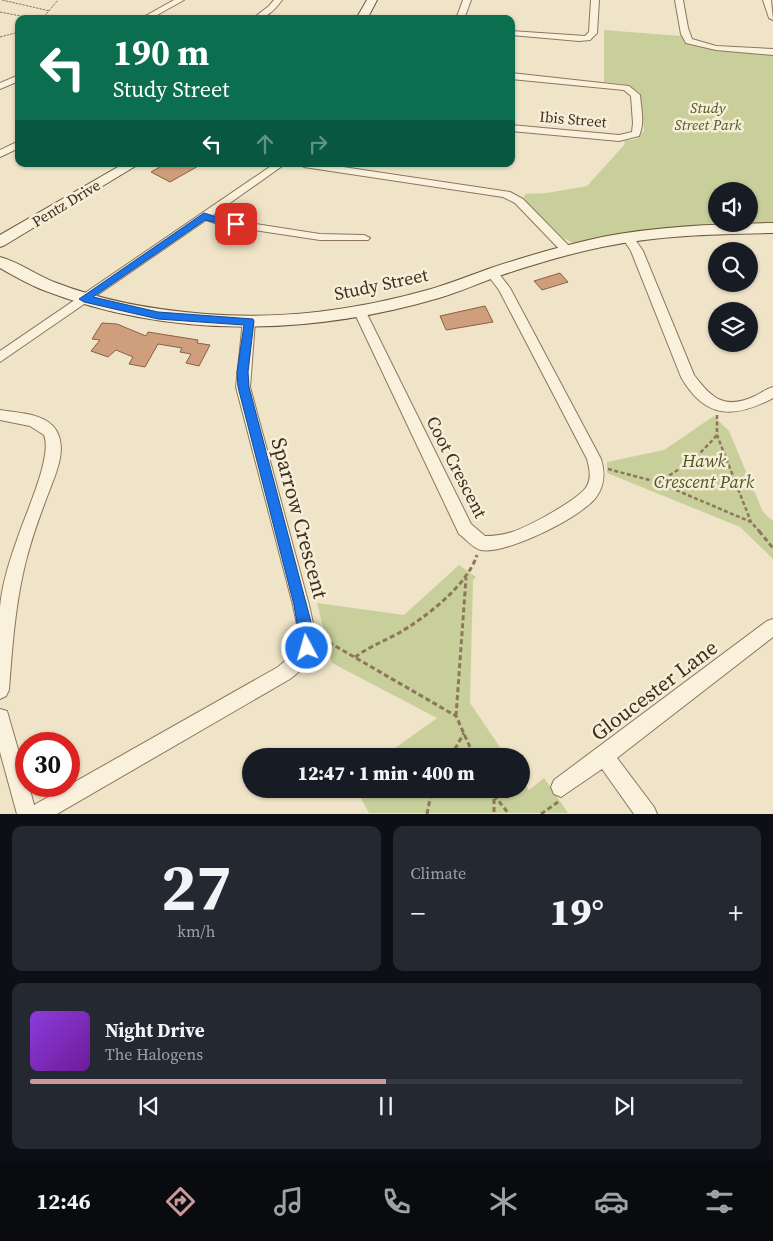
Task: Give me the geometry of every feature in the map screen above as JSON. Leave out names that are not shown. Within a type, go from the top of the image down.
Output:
[{"type":"street","points":[[152,15],[180,0]]},
{"type":"street","points":[[262,15],[272,8],[278,0]]},
{"type":"street","points":[[363,15],[372,0]]},
{"type":"street","points":[[461,15],[467,0]]},
{"type":"street","points":[[515,33],[579,39],[587,38],[593,35],[595,0]]},
{"type":"street","points":[[679,0],[686,38],[692,44],[704,47],[773,52]]},
{"type":"street","points":[[767,0],[773,18]]},
{"type":"street","name":"Ibis Street","points":[[515,76],[621,86],[633,92],[638,131],[633,136],[619,138],[515,128]]},
{"type":"street","points":[[0,86],[15,80]]},
{"type":"street","points":[[0,154],[15,146]]},
{"type":"street","name":"Pentz Drive","points":[[0,242],[127,167]]},
{"type":"street","points":[[0,356],[276,167]]},
{"type":"street","points":[[324,167],[506,194],[519,201],[568,251]]},
{"type":"street","points":[[204,216],[221,222],[320,237],[364,238]]},
{"type":"street","name":"Study Street","points":[[0,262],[42,285],[84,299],[158,315],[249,321],[287,320],[360,312],[422,298],[492,273],[568,251],[628,237],[705,230],[773,228]]},
{"type":"street","points":[[628,237],[637,251],[688,377],[699,393],[718,406],[729,408],[743,407],[773,392]]},
{"type":"street","points":[[492,273],[504,288],[594,458],[597,468]]},
{"type":"street","name":"Coot Crescent","points":[[360,312],[465,529],[482,543],[505,542],[520,538],[584,500],[593,492],[597,485],[597,468]]},
{"type":"street","name":"Sparrow Crescent","points":[[249,321],[243,387],[308,637]]},
{"type":"street","points":[[0,415],[34,422],[43,426],[50,431],[54,445],[49,468],[14,575],[7,618],[0,690]]},
{"type":"street","name":"Gloucester Lane","points":[[561,786],[604,756],[773,627]]},
{"type":"street","points":[[38,814],[284,674],[303,656],[307,648],[308,637]]},
{"type":"street","points":[[0,718],[27,814]]},
{"type":"street","points":[[604,756],[648,814]]},
{"type":"path","points":[[2,0],[50,11]]},
{"type":"path","points":[[46,15],[58,0]]},
{"type":"path","points":[[0,12],[15,15]]},
{"type":"path","points":[[0,37],[15,33]]},
{"type":"path","points":[[718,406],[717,436],[751,522],[773,548]]},
{"type":"path","points":[[657,482],[688,465],[717,436]]},
{"type":"path","points":[[597,468],[615,470],[657,482],[751,522]]},
{"type":"path","points":[[354,657],[368,647],[405,630],[466,578],[475,565],[478,549],[482,543]]},
{"type":"path","points":[[466,578],[456,716],[471,748]]},
{"type":"path","points":[[308,637],[330,643],[456,716]]},
{"type":"path","points":[[456,748],[464,733]]},
{"type":"path","points":[[427,814],[430,798]]},
{"type":"path","points":[[494,798],[494,814]]},
{"type":"path","points":[[495,798],[509,814]]},
{"type":"green space","name":"Study Street Park","points":[[604,30],[681,36],[685,41],[695,46],[708,49],[738,53],[773,54],[773,225],[758,226],[758,182],[708,182],[708,231],[573,243],[563,238],[524,199],[525,194],[547,193],[587,186],[625,144],[624,141],[636,139],[644,131],[640,93],[624,84],[604,82]]},
{"type":"green space","name":"Hawk Crescent Park","points":[[714,416],[729,431],[763,512],[773,521],[773,559],[740,527],[607,473],[607,462],[664,450]]},
{"type":"green space","points":[[459,565],[476,577],[473,580],[470,703],[501,748],[395,748],[437,718],[332,663],[317,603],[404,615]]},
{"type":"green space","points":[[544,778],[568,813],[369,813],[361,798],[530,798],[530,789]]},
{"type":"building","points":[[160,167],[197,167],[170,182],[151,172]]},
{"type":"building","points":[[560,273],[568,282],[542,290],[534,281]]},
{"type":"building","points":[[485,306],[493,322],[446,330],[440,316]]},
{"type":"building","points":[[102,323],[117,324],[146,336],[148,332],[198,340],[197,343],[210,345],[199,366],[186,363],[191,354],[180,352],[182,348],[158,344],[145,367],[129,364],[133,357],[116,350],[108,357],[91,351],[100,340],[92,339]]},
{"type":"route","points":[[236,224],[212,220],[204,216],[84,299],[141,313],[249,321],[245,348],[243,387],[308,637],[307,648]]}]
